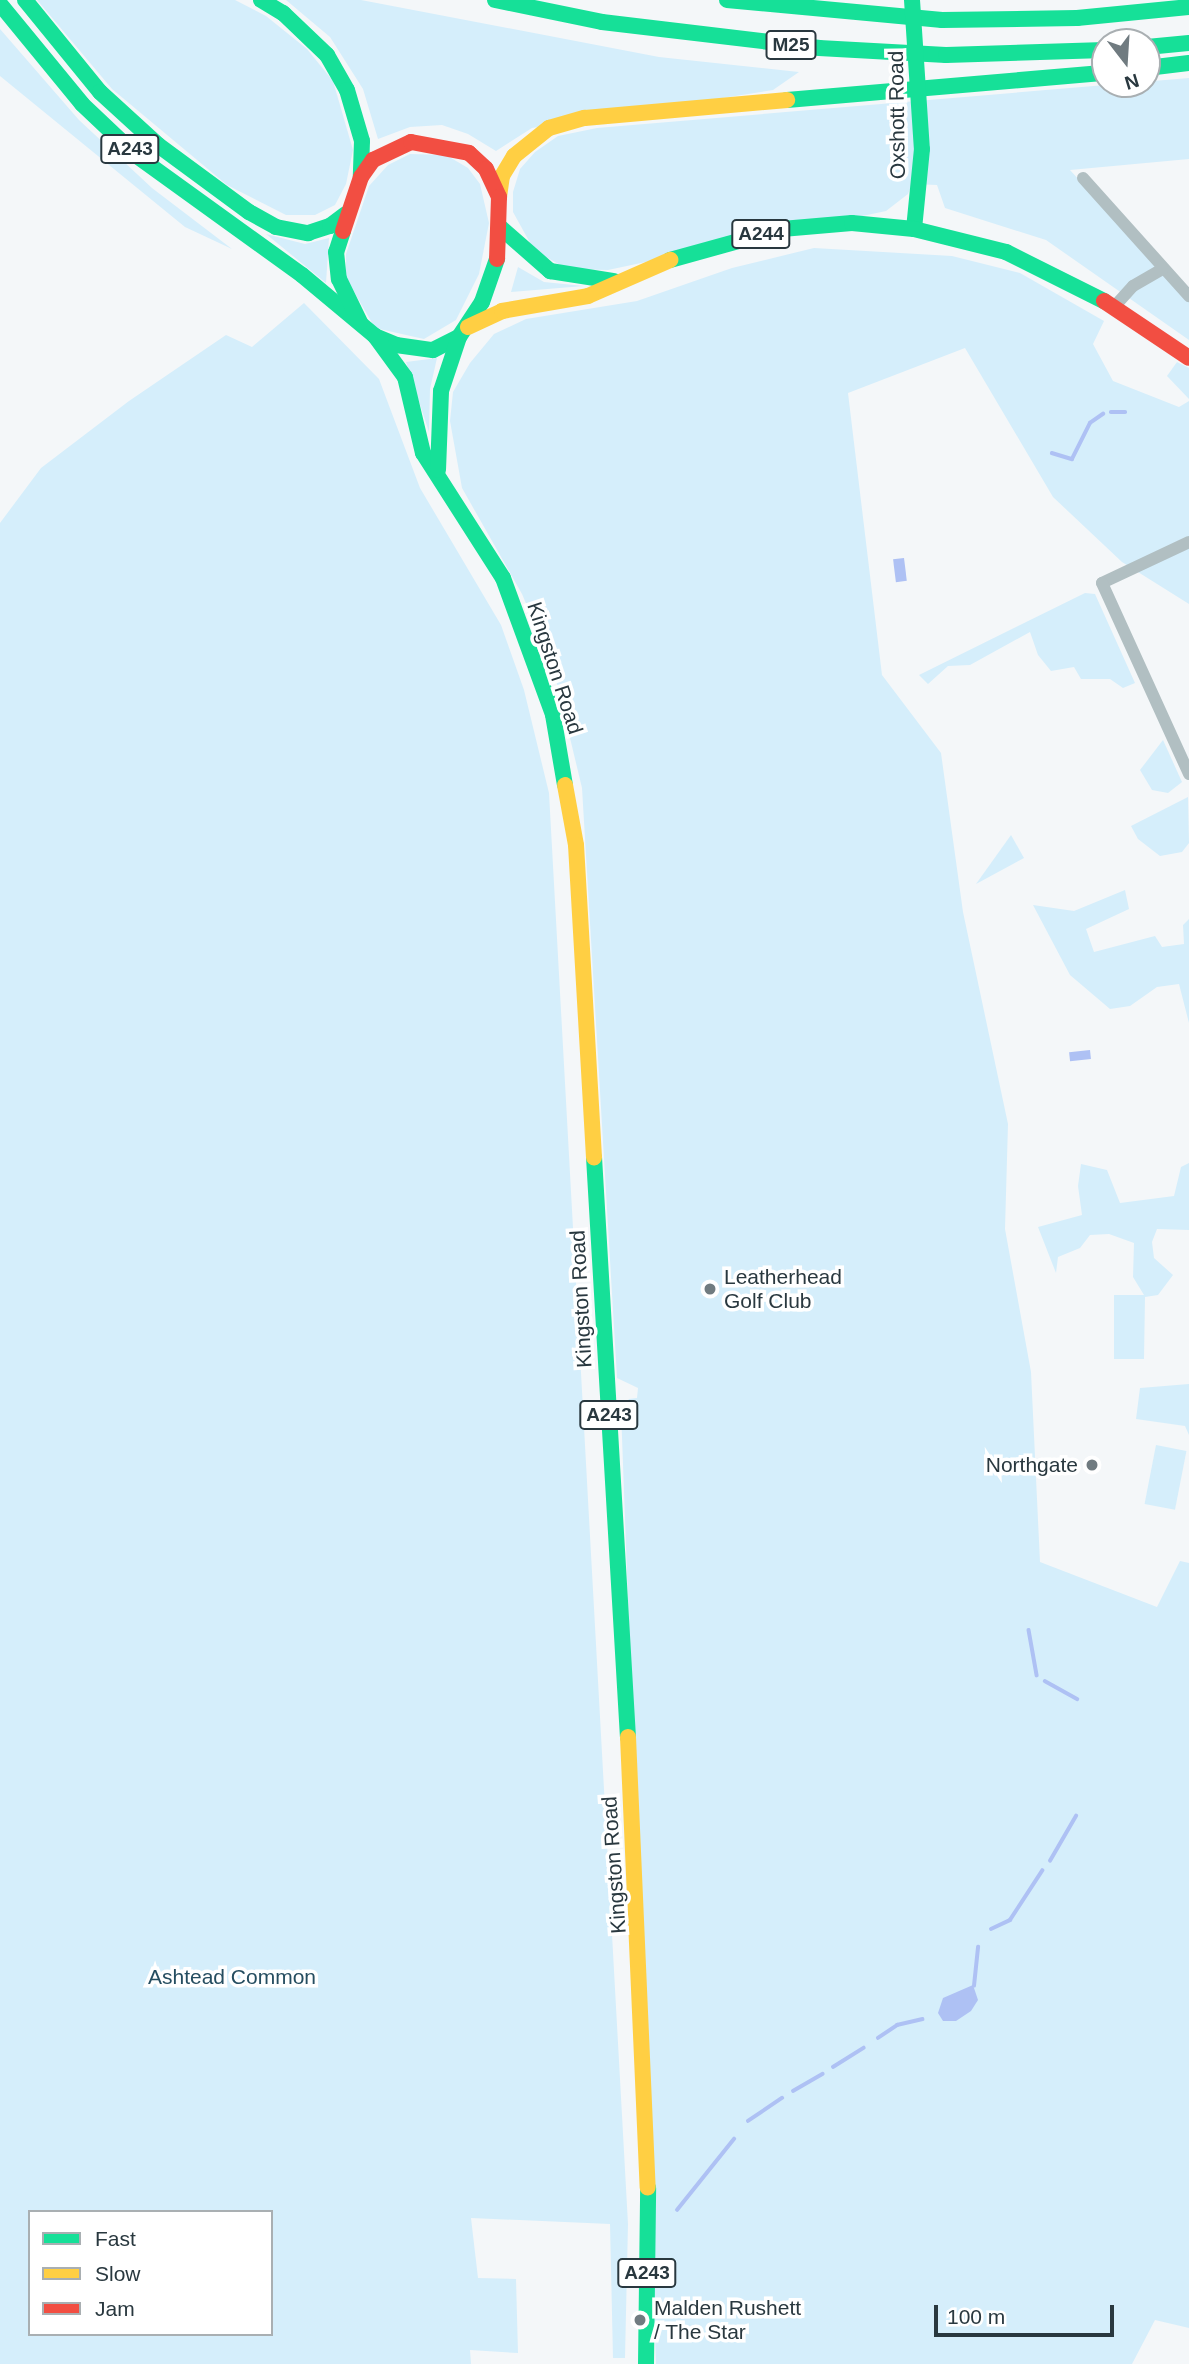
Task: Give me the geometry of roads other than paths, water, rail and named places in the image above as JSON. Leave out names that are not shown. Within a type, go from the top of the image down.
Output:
[{"type":"main road","name":"A243","points":[[24,0],[100,92],[158,145],[249,212],[276,227],[308,233],[330,226],[346,214]]},
{"type":"main road","points":[[261,0],[283,13],[327,55],[347,90],[362,141],[361,177]]},
{"type":"main road","name":"M25","points":[[495,0],[602,22],[818,48],[946,55],[1091,50]]},
{"type":"main road","name":"M25","points":[[727,0],[942,20],[1077,18],[1189,7]]},
{"type":"main road","name":"Oxshott Road","points":[[912,0],[922,149],[914,229]]},
{"type":"main road","name":"A243","points":[[0,4],[74,95],[137,156],[360,322]]},
{"type":"main road","points":[[1161,46],[1189,43]]},
{"type":"main road","points":[[1161,66],[1189,63]]},
{"type":"main road","points":[[438,470],[440,391],[463,332],[493,273],[500,227],[499,197],[502,176],[514,156],[549,128],[585,118],[1091,74]]},
{"type":"main road","points":[[463,332],[432,350],[413,349],[375,336],[360,322],[339,279],[337,252],[346,214],[361,177],[373,160],[390,149],[411,142],[444,145],[469,153],[486,169],[499,197]]},
{"type":"main road","name":"A244","points":[[463,332],[502,311],[588,296],[614,281],[704,248],[782,229],[852,223],[914,229],[1006,252],[1114,307],[1189,358]]},
{"type":"main road","name":"A244","points":[[500,227],[533,260],[550,271],[614,281]]},
{"type":"main road","points":[[286,267],[379,356],[398,382],[414,426]]},
{"type":"main road","name":"Kingston Road","points":[[375,336],[405,377],[415,411],[414,426],[423,453],[438,470],[503,578],[553,715],[576,845],[640,1951],[648,2182],[646,2364]]},
{"type":"street","points":[[1083,178],[1162,270],[1189,296]]},
{"type":"street","points":[[1114,307],[1133,286],[1162,270]]},
{"type":"street","points":[[1189,542],[1102,583],[1189,774]]},
{"type":"water","points":[[904,558],[907,581],[896,582],[893,559]]},
{"type":"water","points":[[1090,1050],[1091,1059],[1070,1061],[1069,1052]]},
{"type":"water","points":[[973,1985],[978,2000],[971,2011],[956,2021],[943,2021],[938,2013],[943,1998]]},
{"type":"waterway","points":[[1111,412],[1125,412]]},
{"type":"waterway","points":[[1052,453],[1072,459],[1090,423],[1103,414]]},
{"type":"waterway","points":[[1029,1630],[1037,1675]]},
{"type":"waterway","points":[[1045,1681],[1077,1699]]},
{"type":"waterway","points":[[1050,1861],[1076,1816]]},
{"type":"waterway","points":[[991,1929],[1010,1920],[1042,1871]]},
{"type":"waterway","points":[[974,1986],[978,1947]]},
{"type":"waterway","points":[[878,2038],[897,2025],[922,2019]]},
{"type":"waterway","points":[[833,2067],[863,2048]]},
{"type":"waterway","points":[[793,2091],[823,2074]]},
{"type":"waterway","points":[[748,2121],[782,2098]]},
{"type":"waterway","points":[[677,2210],[734,2139]]},
{"type":"place","name":"Leatherhead Golf Club","points":[[710,1289]]},
{"type":"place","name":"Northgate","points":[[1092,1465]]},
{"type":"place","name":"Malden Rushett / The Star","points":[[640,2320]]},
{"type":"park label","name":"Ashtead Common","points":[[232,1977]]}]
